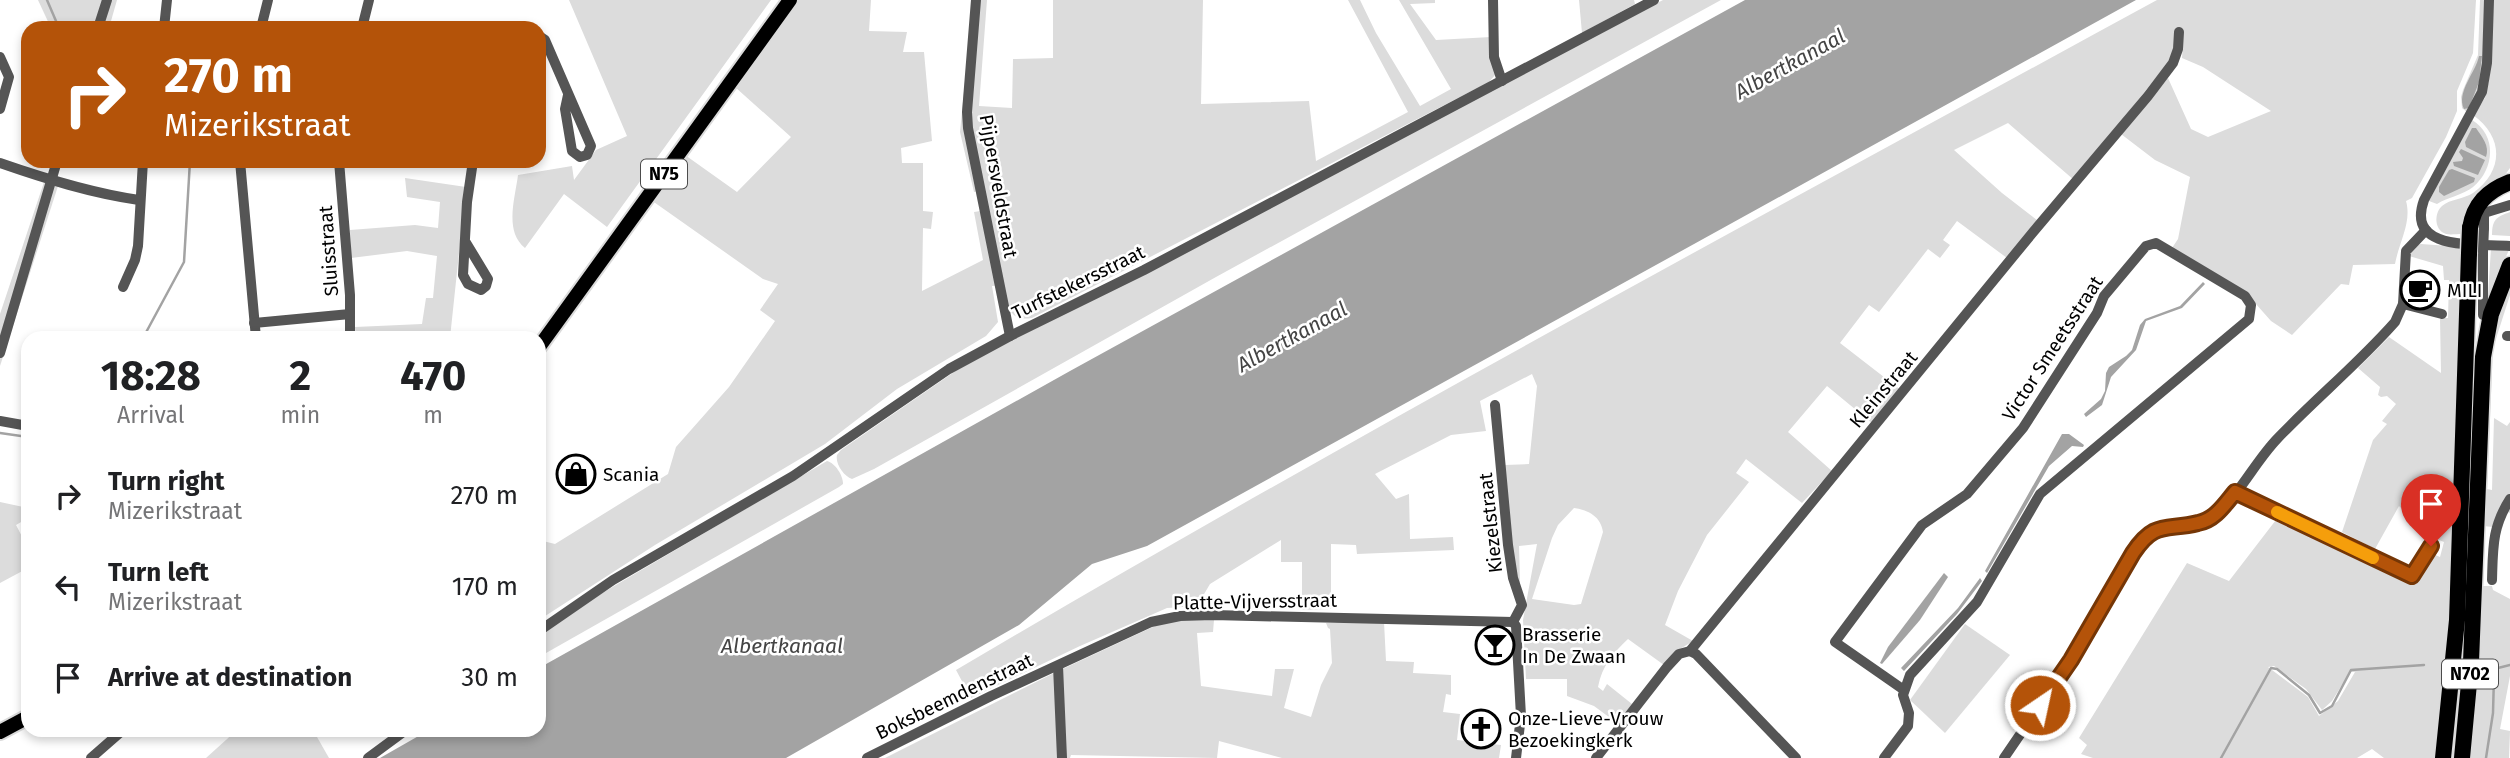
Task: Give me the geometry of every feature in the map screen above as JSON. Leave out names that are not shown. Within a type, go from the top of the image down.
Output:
[{"type":"highway","name":"N702","points":[[2443,758],[2457,620],[2478,203],[2491,191],[2510,183]]},
{"type":"highway","name":"N702","points":[[2462,758],[2471,662],[2483,357],[2491,314],[2510,265]]},
{"type":"main road","name":"N75","points":[[546,337],[790,0]]},
{"type":"main road","points":[[0,732],[21,721]]},
{"type":"street","points":[[100,21],[107,0]]},
{"type":"street","points":[[165,21],[167,0]]},
{"type":"street","points":[[263,21],[268,0]]},
{"type":"street","points":[[364,21],[369,0]]},
{"type":"street","name":"Pijpersveldstraat","points":[[976,0],[968,128],[1010,336]]},
{"type":"street","points":[[1493,0],[1494,57],[1502,81]]},
{"type":"street","name":"Turfstekersstraat","points":[[546,626],[613,580],[793,476],[949,369],[1144,270],[1654,0]]},
{"type":"street","points":[[2489,0],[2485,79],[2474,109],[2424,200],[2422,220],[2426,230],[2442,242],[2510,246]]},
{"type":"street","name":"Kleinstraat","points":[[1596,758],[1667,667],[1679,654],[1690,651],[2034,230],[2148,96],[2173,63],[2178,49],[2179,32]]},
{"type":"street","points":[[546,42],[591,146],[587,155],[580,157],[572,151],[565,110],[568,95]]},
{"type":"street","points":[[0,57],[9,77],[0,109]]},
{"type":"street","points":[[0,163],[51,181],[104,195],[139,200]]},
{"type":"street","points":[[0,353],[55,168]]},
{"type":"street","points":[[122,288],[135,260],[138,246],[143,168]]},
{"type":"street","points":[[241,168],[255,331]]},
{"type":"street","name":"Sluisstraat","points":[[340,168],[350,331]]},
{"type":"street","points":[[465,241],[472,168]]},
{"type":"street","points":[[2477,228],[2484,209],[2507,207]]},
{"type":"street","points":[[2004,758],[2071,660],[2145,537],[2161,527],[2199,523],[2219,512],[2276,440],[2395,323],[2403,304],[2406,251],[2426,230]]},
{"type":"street","name":"Victor Smeetsstraat","points":[[2156,243],[2245,296],[2251,306],[2249,319],[2040,494],[1977,603],[1918,665],[1904,690],[1835,642],[1922,525],[1967,494],[2023,428],[2097,313],[2104,296],[2146,246],[2156,243]]},
{"type":"street","points":[[2476,253],[2483,315]]},
{"type":"street","points":[[2403,304],[2442,314]]},
{"type":"street","points":[[254,323],[350,314]]},
{"type":"street","name":"Kiezelstraat","points":[[1495,405],[1508,545],[1513,578],[1521,600],[1520,612],[1513,622],[1516,626],[1520,702],[1516,758]]},
{"type":"street","points":[[0,421],[21,425]]},
{"type":"street","points":[[2235,492],[2412,576],[2431,546]]},
{"type":"street","points":[[2492,580],[2493,540],[2497,524],[2510,499]]},
{"type":"street","name":"Platte-Vijversstraat","points":[[1058,666],[1151,622],[1180,617],[1213,615],[1513,622]]},
{"type":"street","points":[[1690,651],[1702,660],[1796,758]]},
{"type":"street","points":[[1058,666],[1062,758]]},
{"type":"street","name":"Boksbeemdenstraat","points":[[867,758],[979,701],[1058,666]]},
{"type":"street","points":[[1884,758],[1908,726],[1909,713],[1904,690]]},
{"type":"street","points":[[92,758],[115,737]]},
{"type":"street","points":[[368,758],[396,737]]},
{"type":"shaded area","points":[[38,0],[117,0],[111,21],[48,21]]},
{"type":"shaded area","points":[[569,0],[771,0],[607,227],[564,194],[525,248],[515,233],[512,214],[518,175],[572,166],[574,180],[596,150],[627,136]]},
{"type":"shaded area","points":[[799,0],[871,0],[869,31],[907,32],[903,52],[924,52],[932,141],[901,148],[902,163],[923,163],[923,211],[933,212],[931,229],[923,228],[922,291],[983,260],[974,212],[987,210],[983,190],[974,192],[960,132],[973,0],[987,0],[979,106],[1012,108],[1013,59],[1053,58],[1053,0],[1203,0],[1201,104],[1309,101],[1316,161],[1408,112],[1348,0],[1360,0],[1376,33],[1420,106],[1451,89],[1399,0],[1435,0],[1435,3],[1410,4],[1436,40],[1491,37],[1495,75],[1489,82],[1032,318],[1024,319],[1013,315],[1004,285],[992,286],[998,322],[986,336],[897,389],[825,444],[655,545],[546,615],[546,542],[555,544],[668,474],[676,447],[729,387],[775,321],[760,310],[778,284],[763,279],[651,200],[685,155],[737,192],[791,137],[735,87]]},
{"type":"shaded area","points":[[1579,0],[1634,0],[1635,4],[1582,33]]},
{"type":"shaded area","points":[[1663,0],[1721,0],[1216,277],[874,469],[852,479],[839,466],[837,455],[841,450],[957,370],[1020,334]]},
{"type":"shaded area","points":[[2157,0],[2476,0],[2473,53],[2457,91],[2457,111],[2446,137],[2412,198],[2406,201],[2406,224],[2395,264],[2353,265],[2349,285],[2341,284],[2292,335],[2271,321],[2248,295],[2172,248],[2178,239],[2190,177],[2155,160],[2121,134],[2168,78],[2191,129],[2208,137],[2271,111],[2203,67],[2182,58],[2183,44],[2074,180],[2008,123],[1954,150],[2037,220],[2007,258],[1957,221],[1943,240],[1950,245],[1940,258],[1928,249],[1879,312],[1869,305],[1840,343],[1902,391],[1873,424],[1827,386],[1788,432],[1832,471],[1802,503],[1746,459],[1736,473],[1749,482],[1707,535],[1678,591],[1665,625],[1693,641],[1680,649],[1664,665],[1628,639],[1605,666],[1598,687],[1603,691],[1607,684],[1632,704],[1617,723],[1594,706],[1567,696],[1567,679],[1526,679],[1523,620],[1537,544],[1519,546],[1518,583],[1513,561],[1505,465],[1529,464],[1537,386],[1532,374],[1480,401],[1486,431],[1451,435],[1375,474],[1396,499],[1409,494],[1410,539],[1453,537],[1454,550],[1357,554],[1356,545],[1331,544],[1331,609],[1302,610],[1302,562],[1281,562],[1281,540],[1210,584],[1197,606],[1167,608],[971,698],[956,670],[1403,414]],"holes":[[[1574,508],[1597,518],[1603,532],[1581,604],[1532,599],[1558,525]]]},
{"type":"shaded area","points":[[2480,0],[2485,0],[2481,82],[2468,113],[2462,108],[2461,97],[2478,55]]},
{"type":"shaded area","points":[[2492,0],[2510,0],[2510,168],[2462,234],[2446,234],[2437,225],[2439,209],[2473,193],[2490,175],[2495,164],[2495,144],[2490,133],[2473,115],[2485,98],[2489,80]]},
{"type":"shaded area","points":[[2472,120],[2486,134],[2489,143],[2486,171],[2473,187],[2465,192],[2437,204],[2429,201]]},
{"type":"shaded area","points":[[405,178],[466,187],[451,331],[355,331],[355,327],[422,324],[426,298],[433,298],[437,256],[407,251],[351,258],[350,230],[415,225],[438,228],[440,202],[407,197]]},
{"type":"shaded area","points":[[44,182],[58,186],[0,366],[0,314]]},
{"type":"shaded area","points":[[2510,212],[2510,236],[2492,235],[2496,220]]},
{"type":"shaded area","points":[[2416,245],[2463,247],[2447,671],[2438,758],[2384,758],[2372,749],[2357,758],[2093,758],[2081,754],[2087,745],[2079,738],[2187,563],[2229,581],[2279,516],[2413,582],[2429,556],[2433,554],[2440,557],[2444,542],[2432,537],[2399,506],[2375,549],[2342,532],[2373,440],[2387,424],[2382,421],[2396,404],[2387,396],[2378,395],[2380,387],[2358,368],[2389,337],[2441,373],[2440,318],[2448,318],[2449,280],[2444,280],[2443,266],[2409,256]],"holes":[[[2274,666],[2306,689],[2322,710],[2332,701],[2350,672],[2355,672],[2338,701],[2319,716],[2308,697],[2268,667]]]},
{"type":"shaded area","points":[[2491,248],[2509,250],[2488,296]]},
{"type":"shaded area","points":[[2510,278],[2510,295],[2493,348],[2487,489],[2492,490],[2494,418],[2507,426],[2510,422],[2510,513],[2506,511],[2493,527],[2483,526],[2489,336]]},
{"type":"shaded area","points":[[827,461],[840,473],[843,484],[839,487],[546,653],[546,631],[587,602]]},
{"type":"shaded area","points":[[0,502],[21,506],[21,522],[16,525],[21,535],[21,572],[0,583]]},
{"type":"shaded area","points":[[2480,586],[2492,586],[2493,590],[2510,599],[2510,676],[2500,729],[2510,731],[2509,758],[2468,758]]},
{"type":"shaded area","points":[[1176,620],[1214,620],[1213,632],[1197,633],[1201,686],[1272,696],[1275,669],[1294,669],[1284,708],[1311,717],[1321,685],[1332,663],[1330,629],[1326,623],[1384,622],[1386,661],[1414,662],[1413,673],[1451,675],[1451,695],[1446,694],[1443,712],[1460,714],[1457,740],[1501,745],[1499,758],[1282,758],[1219,741],[1217,758],[1071,755],[1070,758],[885,758],[1054,673],[1155,626]]},
{"type":"shaded area","points":[[1965,624],[2010,655],[1945,733],[1910,700]]},
{"type":"shaded area","points":[[229,737],[317,737],[329,758],[206,758]]},
{"type":"water","name":"Albertkanaal","points":[[1745,0],[2136,0],[1147,546],[1092,564],[1019,625],[786,758],[380,758],[417,737],[546,737],[546,664],[1070,371]]},
{"type":"water","points":[[2479,56],[2482,56],[2479,82],[2469,108],[2464,109],[2464,89]]},
{"type":"water","points":[[2472,128],[2476,128],[2485,142],[2486,157],[2466,147],[2465,142]]},
{"type":"water","points":[[2461,149],[2485,160],[2478,175],[2454,166],[2453,162],[2462,161],[2459,152]]},
{"type":"water","points":[[2452,169],[2475,178],[2474,182],[2444,196],[2439,192],[2439,187]]},
{"type":"water","points":[[2203,282],[2205,284],[2182,308],[2146,321],[2136,350],[2111,377],[2102,405],[2086,417],[2084,414],[2101,399],[2105,391],[2109,367],[2132,350],[2140,325],[2145,319],[2180,306]]},
{"type":"water","points":[[2062,434],[2069,434],[2084,445],[2083,447],[2072,446],[2049,466],[1987,573],[1985,571]]},
{"type":"water","points":[[1944,573],[1948,577],[1920,620],[1882,664],[1880,663],[1888,647]]},
{"type":"water","points":[[1980,578],[1982,581],[1957,614],[1904,671],[1901,668],[1958,608]]},
{"type":"waterway","points":[[47,0],[56,21]]},
{"type":"waterway","points":[[147,331],[184,262],[190,168]]},
{"type":"waterway","points":[[0,433],[21,436]]},
{"type":"waterway","points":[[2221,758],[2271,668],[2277,669],[2309,695],[2320,713],[2332,706],[2351,670],[2424,665]]},
{"type":"waterway","points":[[2486,758],[2493,713],[2494,676],[2498,668],[2510,665]]},
{"type":"slow traffic","points":[[2277,512],[2373,558]]},
{"type":"place","name":"MILI","points":[[2420,290]]},
{"type":"place","name":"Scania","points":[[576,474]]},
{"type":"place","name":"Brasserie In De Zwaan","points":[[1495,645]]},
{"type":"place","name":"Onze-Lieve-Vrouw Bezoekingkerk","points":[[1481,729]]},
{"type":"route","points":[[2040,705],[2071,660],[2139,543],[2161,527],[2199,523],[2210,518],[2219,512],[2235,492],[2412,576],[2431,546]]}]
